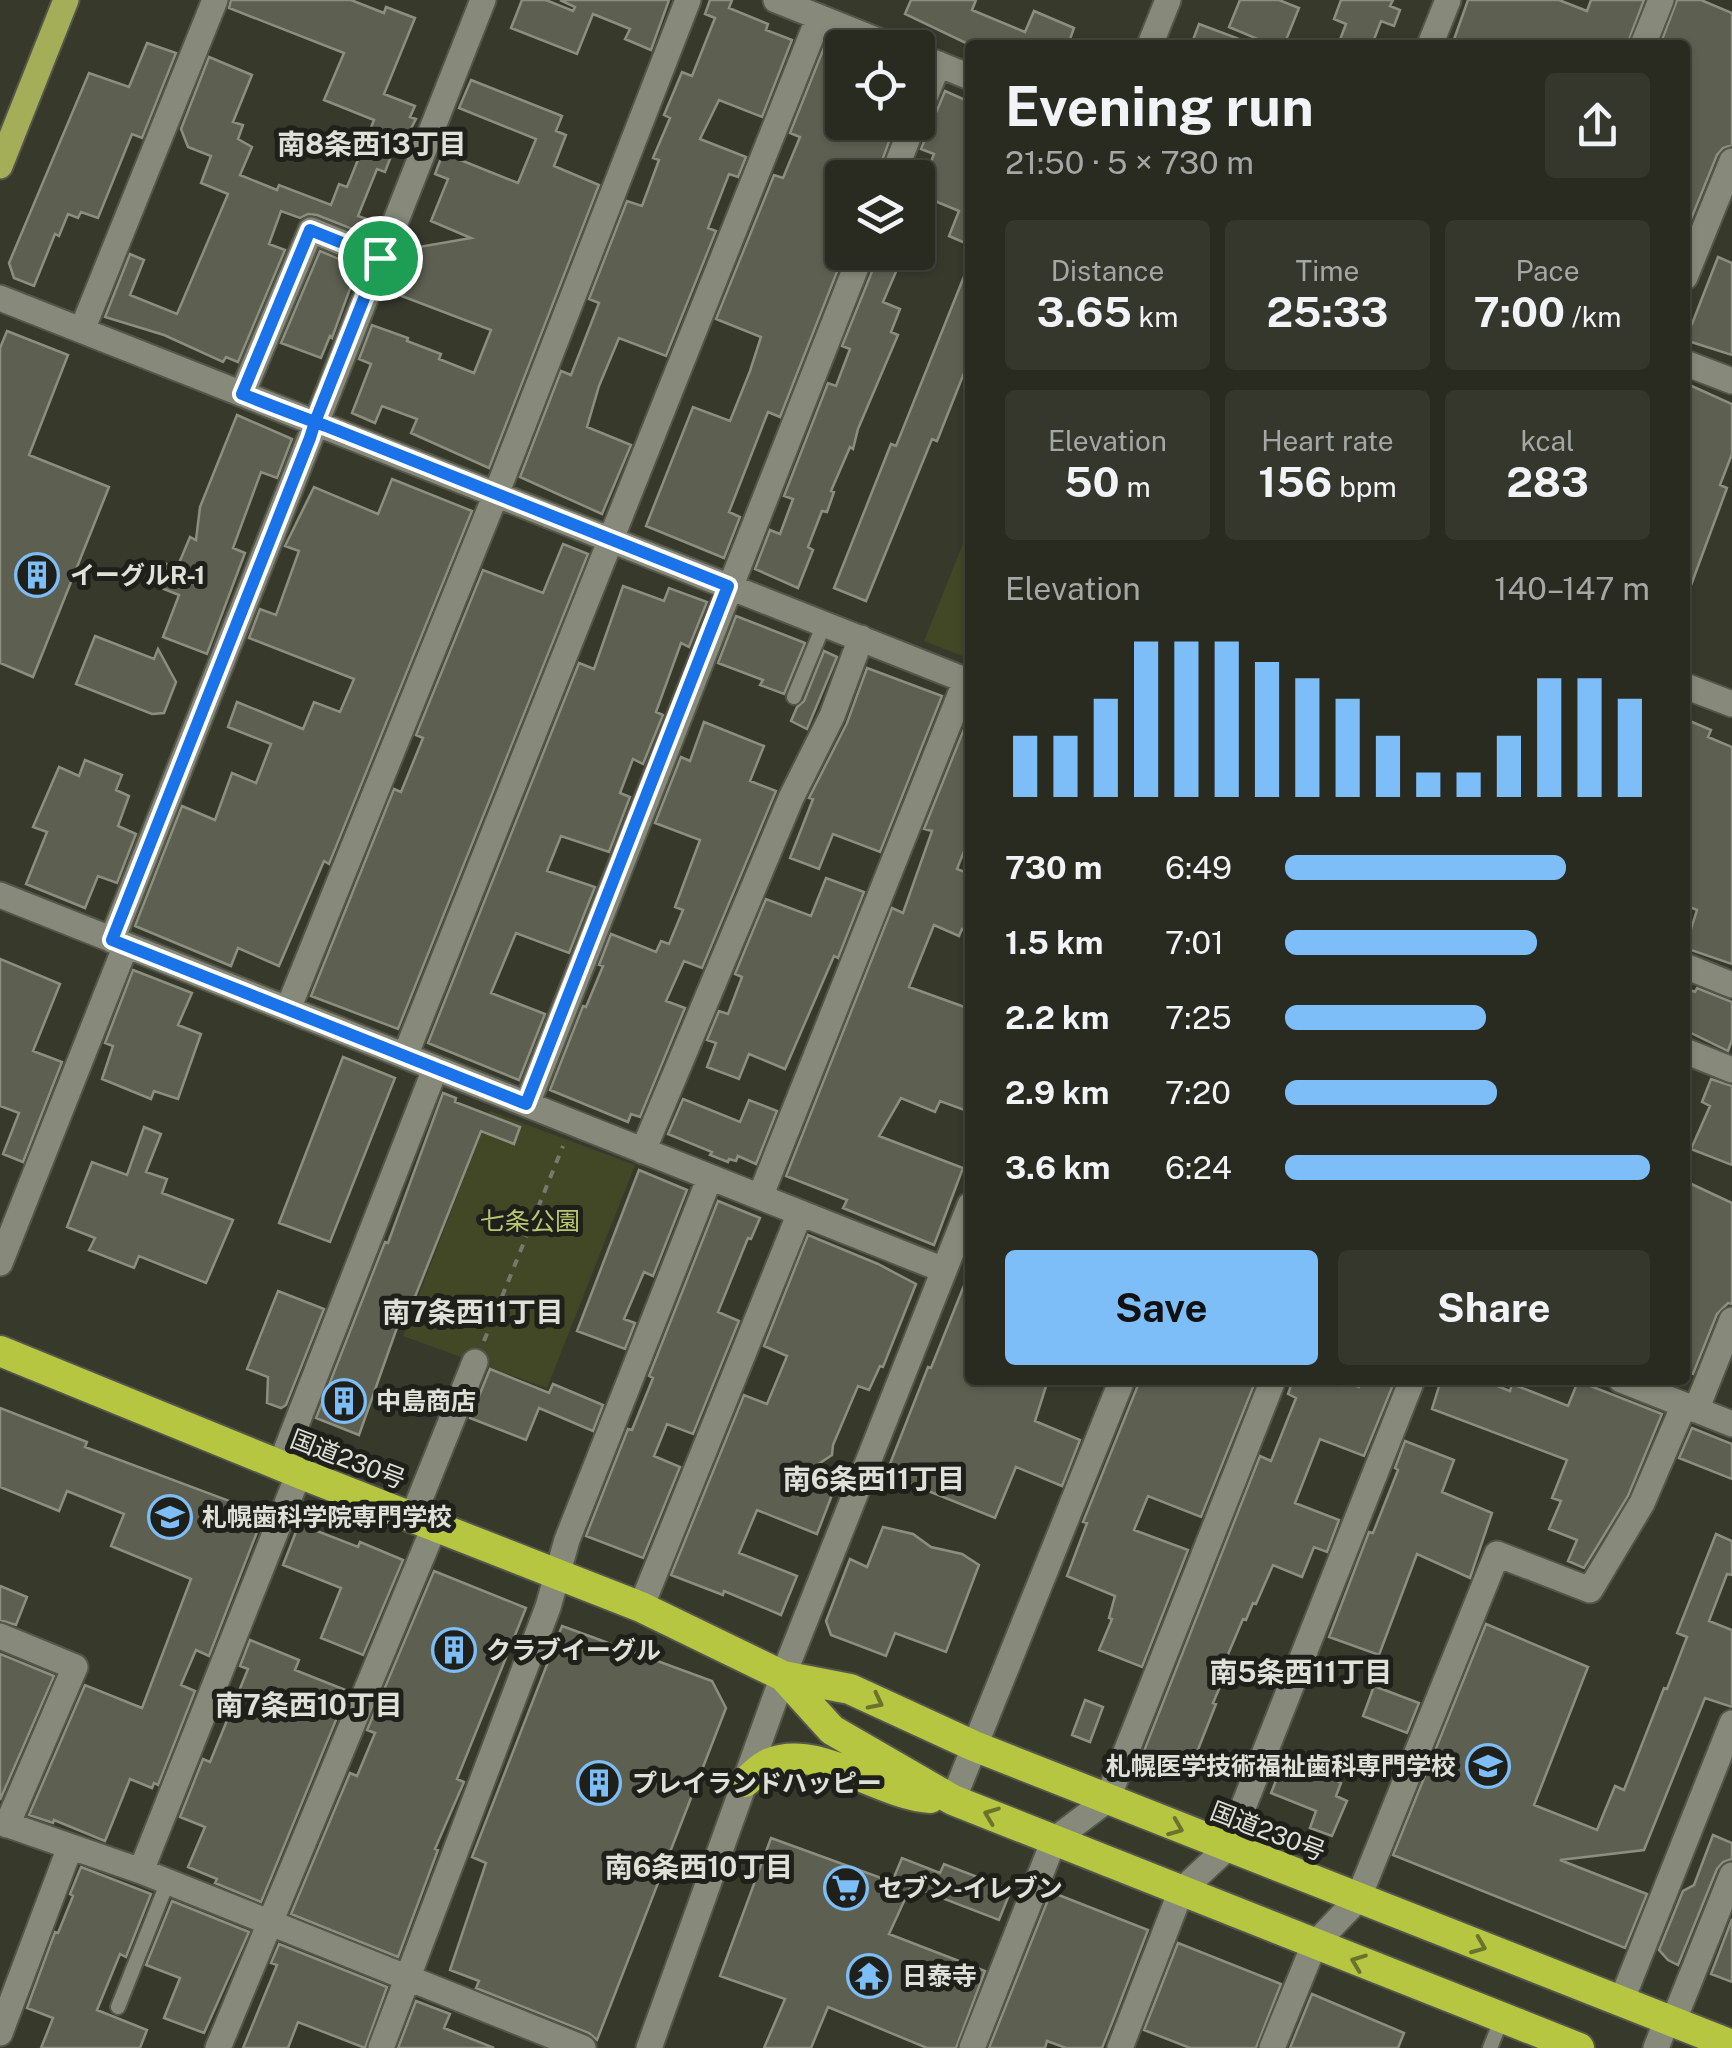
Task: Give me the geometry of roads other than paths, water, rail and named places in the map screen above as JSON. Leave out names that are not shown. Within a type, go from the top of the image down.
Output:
[{"type":"highway","name":"国道230号","points":[[0,1351],[290,1470],[641,1606],[783,1676],[850,1689],[974,1746],[1621,2002],[1665,2030],[1732,2046]]},
{"type":"highway","name":"国道230号","points":[[783,1676],[832,1730],[953,1800],[1579,2048]]},
{"type":"highway","points":[[745,1782],[769,1763],[794,1758],[818,1762],[921,1798],[953,1800]]},
{"type":"main road","points":[[0,166],[66,0]]},
{"type":"street","points":[[82,330],[215,0]]},
{"type":"street","points":[[0,1263],[315,422],[483,0]]},
{"type":"street","points":[[288,1009],[496,494],[688,0]]},
{"type":"street","points":[[776,0],[851,30]]},
{"type":"street","points":[[1152,40],[1168,0]]},
{"type":"street","points":[[1432,40],[1448,0]]},
{"type":"street","points":[[1645,40],[1661,0]]},
{"type":"street","points":[[405,1056],[819,17]]},
{"type":"street","points":[[935,63],[965,74]]},
{"type":"street","points":[[1690,266],[1732,161]]},
{"type":"street","points":[[242,394],[310,230],[380,258]]},
{"type":"street","points":[[526,1104],[855,270]]},
{"type":"street","points":[[0,298],[965,680]]},
{"type":"street","points":[[1690,365],[1732,381]]},
{"type":"street","points":[[643,1151],[790,798],[832,716],[861,638]]},
{"type":"street","points":[[760,1196],[965,688]]},
{"type":"street","points":[[1690,688],[1732,704]]},
{"type":"street","points":[[0,895],[944,1270]]},
{"type":"street","points":[[1690,968],[1732,985]]},
{"type":"street","points":[[1690,1060],[1732,1070]]},
{"type":"street","points":[[141,1870],[435,1069]]},
{"type":"street","points":[[382,2048],[548,1607],[567,1540],[710,1177]]},
{"type":"street","points":[[641,1606],[800,1212]]},
{"type":"street","points":[[649,2048],[783,1676],[965,1218]]},
{"type":"street","points":[[1272,2048],[1314,1944],[1358,1899],[1497,1554],[1590,1590],[1642,1503],[1732,1320]]},
{"type":"street","points":[[218,2048],[424,1520],[475,1362]]},
{"type":"street","points":[[953,1800],[1120,1385]]},
{"type":"street","points":[[972,2048],[1054,1840],[1108,1800],[1271,1385]]},
{"type":"street","points":[[1120,2048],[1181,1891],[1227,1848],[1410,1385]]},
{"type":"street","points":[[1633,1385],[1732,1424]]},
{"type":"street","points":[[0,1636],[75,1668],[4,1824],[141,1870],[582,2048]]},
{"type":"street","points":[[1621,2002],[1732,1723]]},
{"type":"street","points":[[0,2033],[70,1847]]},
{"type":"street","points":[[1665,2030],[1732,1875]]},
{"type":"street","points":[[0,2041],[18,2048]]},
{"type":"lane","points":[[794,697],[824,624]]},
{"type":"lane","points":[[118,2008],[168,1882]]},
{"type":"lane","points":[[1490,2048],[1502,2018]]},
{"type":"place","name":"イーグルR-1","points":[[37,575]]},
{"type":"place","name":"中島商店","points":[[344,1401]]},
{"type":"place","name":"札幌歯科学院専門学校","points":[[170,1517]]},
{"type":"place","name":"クラブイーグル","points":[[454,1650]]},
{"type":"place","name":"札幌医学技術福祉歯科専門学校","points":[[1488,1766]]},
{"type":"place","name":"プレイランドハッピー","points":[[599,1783]]},
{"type":"place","name":"セブン-イレブン","points":[[846,1888]]},
{"type":"place","name":"日泰寺","points":[[869,1976]]},
{"type":"district","name":"南8条西13丁目","points":[[372,144]]},
{"type":"district","name":"南7条西11丁目","points":[[473,1312]]},
{"type":"district","name":"南6条西11丁目","points":[[874,1479]]},
{"type":"district","name":"南5条西11丁目","points":[[1301,1672]]},
{"type":"district","name":"南7条西10丁目","points":[[309,1705]]},
{"type":"district","name":"南6条西10丁目","points":[[699,1867]]},
{"type":"park label","name":"七条公園","points":[[530,1221]]}]
